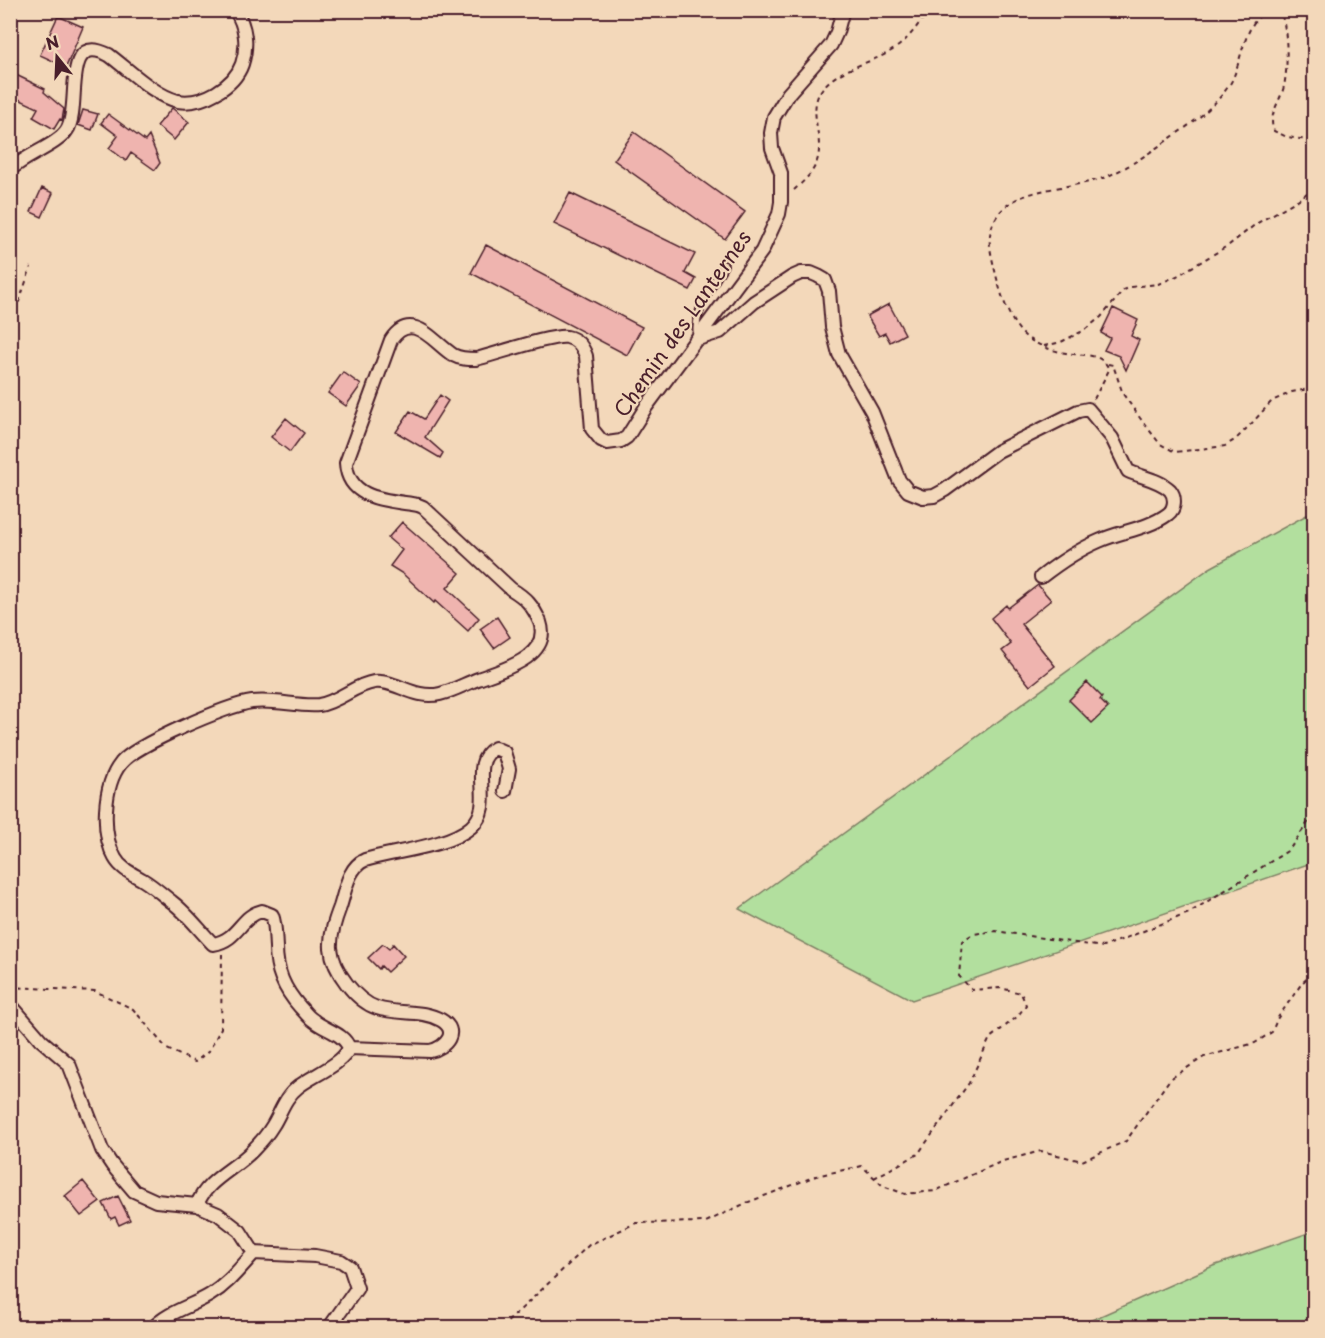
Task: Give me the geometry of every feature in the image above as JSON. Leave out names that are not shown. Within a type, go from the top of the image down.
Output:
[{"type":"street","points":[[10,170],[20,161],[52,144],[67,131],[74,112],[77,64],[80,56],[88,50],[99,50],[109,55],[166,97],[181,101],[196,101],[214,94],[228,84],[242,66],[246,47],[244,29],[235,10]]},
{"type":"street","name":"Chemin des Lanternes","points":[[221,943],[213,944],[174,903],[115,860],[107,837],[106,817],[109,792],[116,771],[122,762],[133,753],[204,717],[250,702],[274,700],[319,705],[339,699],[374,682],[411,693],[439,694],[504,670],[523,660],[542,640],[539,620],[527,599],[511,589],[432,514],[418,505],[373,498],[360,490],[346,473],[346,463],[391,340],[406,328],[420,328],[454,356],[476,359],[559,336],[573,339],[584,349],[586,356],[592,429],[601,440],[608,443],[621,441],[627,437],[646,407],[762,251],[781,202],[781,173],[772,148],[771,133],[774,117],[788,94],[831,45],[843,10]]},
{"type":"street","points":[[698,339],[720,332],[754,302],[792,277],[801,273],[811,273],[825,280],[829,291],[832,327],[839,354],[872,412],[899,480],[908,491],[923,497],[934,496],[945,490],[998,451],[1078,411],[1088,409],[1112,438],[1128,471],[1161,483],[1171,491],[1174,501],[1170,513],[1151,524],[1097,542],[1064,560],[1041,578]]},
{"type":"street","points":[[349,1048],[430,1051],[444,1045],[449,1034],[445,1022],[434,1017],[377,1008],[351,988],[339,969],[331,948],[333,929],[355,867],[365,860],[447,840],[470,828],[476,822],[484,793],[481,765],[484,757],[495,748],[504,752],[509,769],[505,791]]},
{"type":"street","points":[[221,943],[236,933],[254,913],[262,911],[272,915],[276,927],[276,957],[280,977],[288,993],[313,1021],[339,1035],[349,1048]]},
{"type":"street","points":[[10,1004],[46,1045],[69,1064],[102,1150],[134,1191],[156,1201],[197,1205],[228,1220],[240,1231],[254,1253]]},
{"type":"street","points":[[197,1205],[200,1196],[209,1186],[257,1146],[274,1125],[292,1093],[341,1059],[349,1048]]},
{"type":"street","points":[[153,1328],[162,1319],[223,1286],[237,1274],[254,1253]]},
{"type":"street","points":[[254,1253],[315,1256],[341,1261],[351,1267],[357,1288],[329,1328]]},
{"type":"lane","points":[[698,339],[696,326],[698,313],[724,265]]},
{"type":"path","points":[[781,202],[809,176],[817,163],[819,150],[815,110],[817,98],[822,89],[841,74],[902,44],[929,10]]},
{"type":"path","points":[[1088,409],[1109,370],[1107,364],[1101,358],[1066,353],[1041,346],[1019,329],[1012,318],[999,284],[991,251],[991,230],[998,216],[1010,203],[1025,195],[1085,184],[1107,177],[1135,163],[1208,112],[1231,82],[1242,54],[1247,30],[1253,19],[1261,12],[1275,11],[1281,14],[1286,48],[1284,86],[1272,120],[1274,131],[1287,137],[1314,141]]},
{"type":"path","points":[[1041,346],[1060,342],[1083,331],[1101,317],[1124,291],[1131,287],[1158,284],[1178,276],[1229,245],[1256,224],[1301,198],[1314,187]]},
{"type":"path","points":[[10,328],[31,267]]},
{"type":"path","points":[[1107,364],[1113,365],[1123,394],[1160,444],[1175,452],[1225,446],[1244,431],[1272,400],[1292,392],[1314,388]]},
{"type":"path","points":[[874,1178],[918,1155],[969,1083],[990,1038],[1017,1017],[1026,1005],[1021,993],[1000,988],[972,990],[959,976],[962,941],[973,934],[995,931],[1103,947],[1189,913],[1289,850],[1309,821],[1314,819]]},
{"type":"path","points":[[10,987],[95,991],[133,1009],[166,1048],[195,1062],[209,1051],[220,1029],[221,943]]},
{"type":"path","points":[[501,1328],[589,1245],[636,1223],[706,1222],[746,1203],[816,1176],[862,1166],[883,1186],[905,1194],[935,1191],[1013,1158],[1041,1151],[1082,1161],[1126,1141],[1170,1079],[1204,1057],[1255,1042],[1272,1032],[1277,1019],[1302,983],[1314,972]]},
{"type":"green space","points":[[1314,511],[1314,862],[912,1000],[739,909],[1210,568]]},
{"type":"green space","points":[[1314,1231],[1314,1327],[1076,1327],[1213,1266]]},
{"type":"building","points":[[58,16],[83,27],[66,67],[40,55]]},
{"type":"building","points":[[14,74],[45,89],[44,92],[64,109],[62,120],[60,119],[54,129],[33,117],[38,108],[10,95],[10,80]]},
{"type":"building","points":[[172,108],[189,122],[174,140],[157,126]]},
{"type":"building","points":[[83,110],[98,114],[92,130],[78,125]]},
{"type":"building","points":[[108,114],[145,141],[149,136],[160,163],[155,170],[131,153],[126,161],[109,148],[118,136],[101,123]]},
{"type":"building","points":[[634,132],[745,212],[725,239],[614,160]]},
{"type":"building","points":[[42,188],[53,193],[42,217],[31,212]]},
{"type":"building","points":[[570,193],[695,254],[685,273],[696,279],[690,290],[554,224]]},
{"type":"building","points":[[486,245],[642,327],[627,355],[471,273]]},
{"type":"building","points":[[889,304],[905,334],[890,342],[885,333],[879,336],[867,316]]},
{"type":"building","points":[[1113,308],[1138,320],[1131,336],[1139,340],[1126,370],[1119,356],[1104,350],[1110,338],[1101,333]]},
{"type":"building","points":[[343,372],[361,385],[346,406],[328,393]]},
{"type":"building","points":[[440,395],[448,401],[425,437],[443,453],[440,458],[396,432],[410,411],[424,419]]},
{"type":"building","points":[[286,418],[304,433],[290,452],[271,437]]},
{"type":"building","points":[[402,522],[460,573],[447,588],[479,618],[468,631],[403,574],[390,566],[402,550],[388,538]]},
{"type":"building","points":[[1038,585],[1051,600],[1021,624],[1055,666],[1030,686],[1002,651],[1011,644],[991,618],[1006,605],[1008,608]]},
{"type":"building","points":[[497,617],[510,637],[494,648],[480,629]]},
{"type":"building","points":[[1087,682],[1102,697],[1100,700],[1108,708],[1092,723],[1069,700]]},
{"type":"building","points":[[383,944],[389,949],[393,944],[404,956],[387,972],[381,966],[379,969],[368,958]]},
{"type":"building","points":[[83,1181],[100,1202],[81,1216],[65,1196]]},
{"type":"building","points":[[118,1196],[130,1220],[119,1225],[115,1217],[111,1219],[103,1203]]}]
